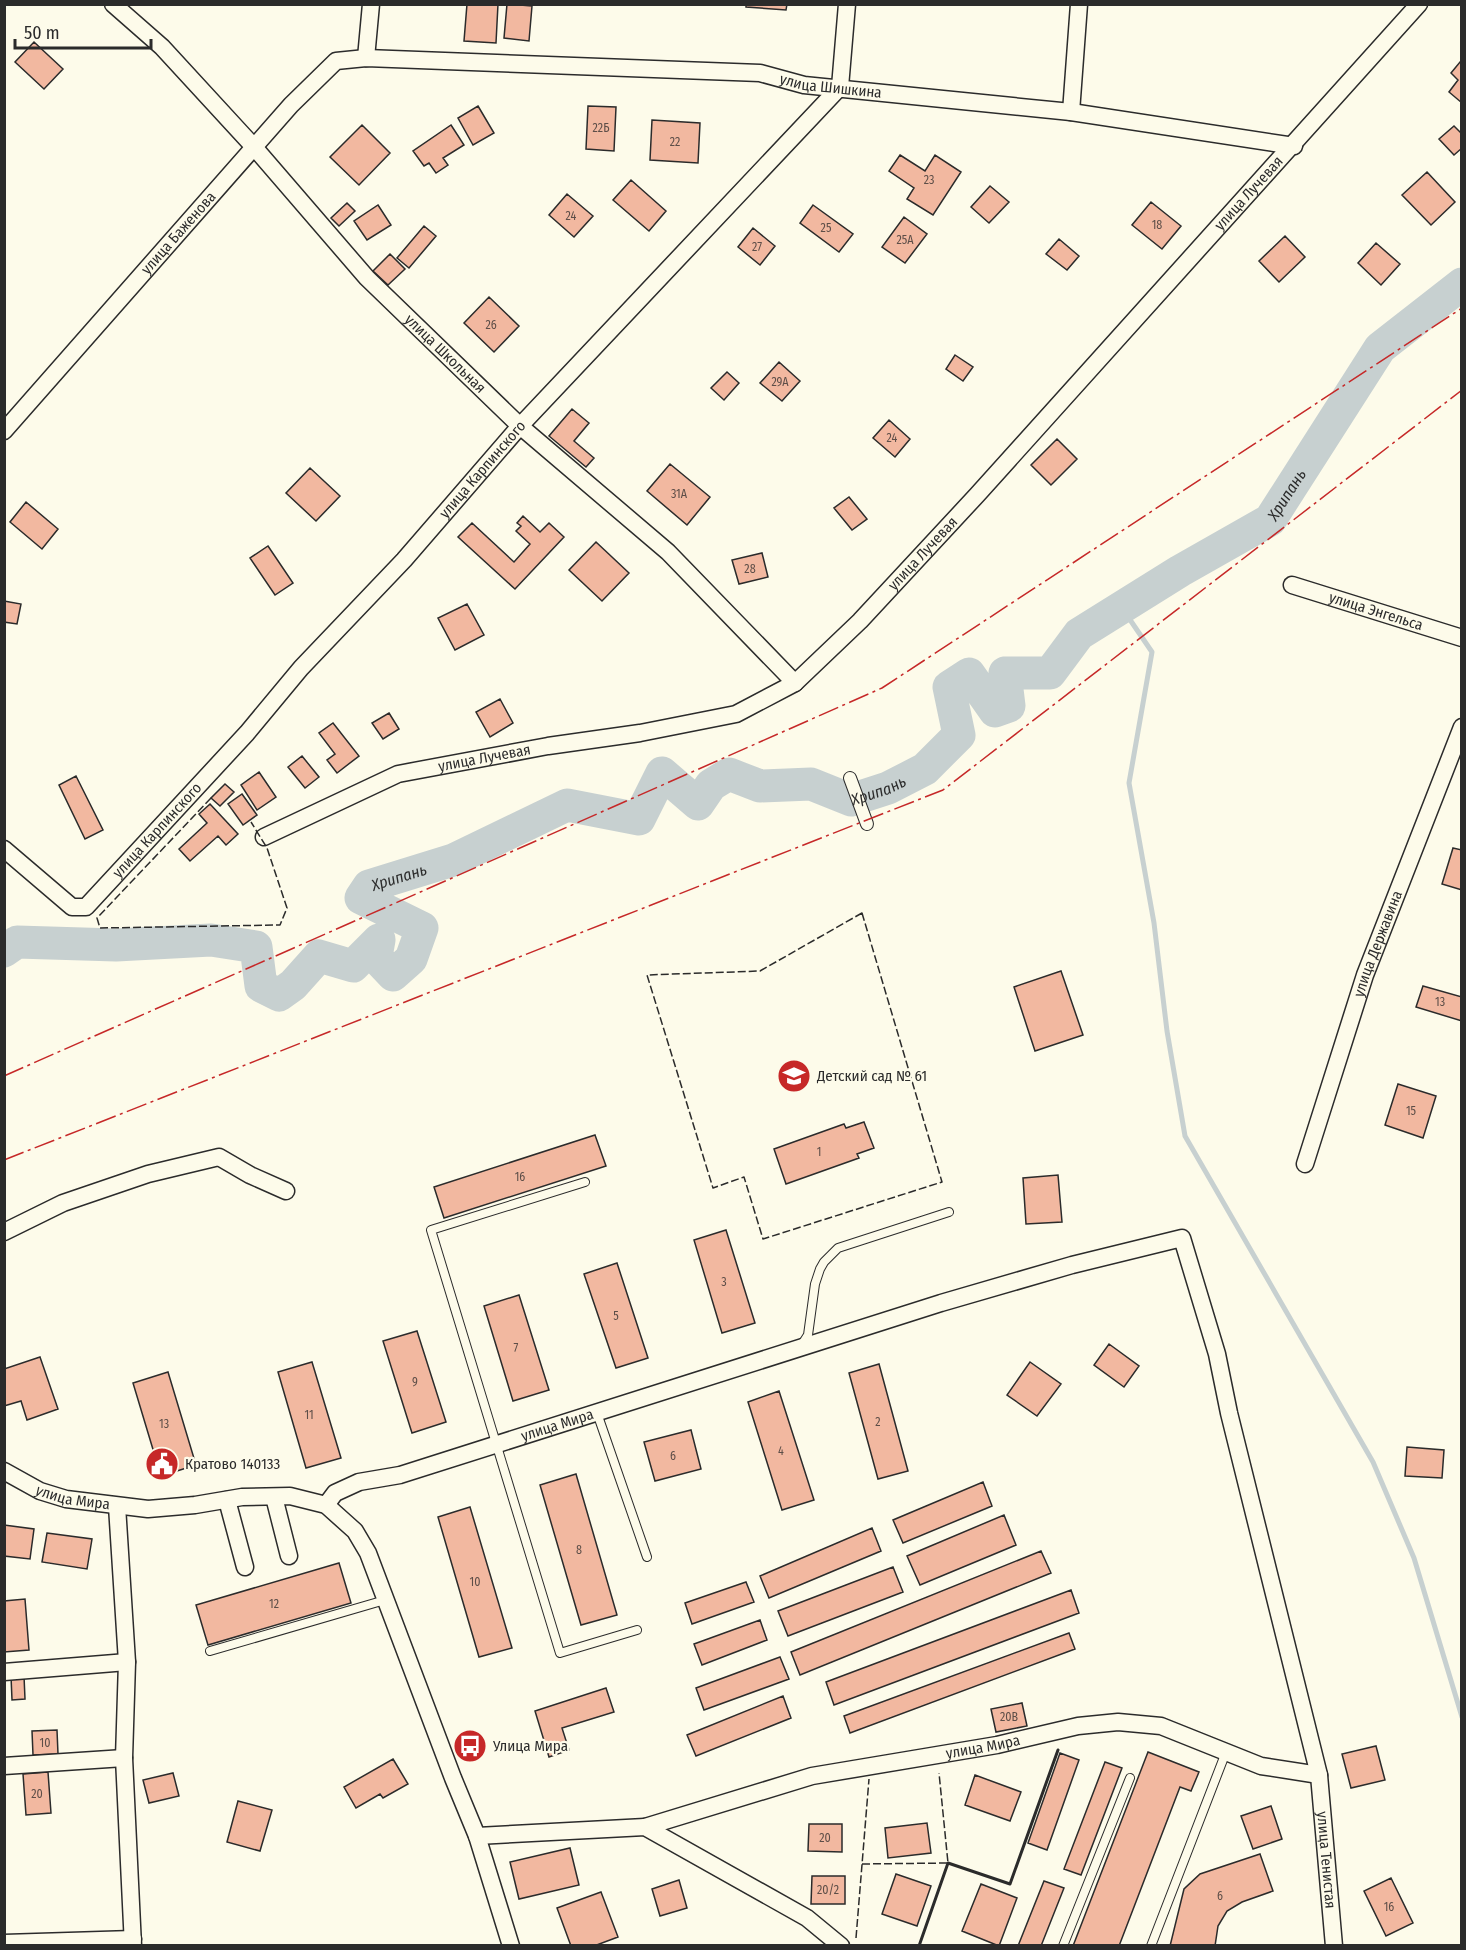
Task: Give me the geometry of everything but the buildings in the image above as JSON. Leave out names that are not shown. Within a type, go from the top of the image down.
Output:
[{"type":"street","name":"улица Школьная","points":[[113,4],[162,47],[254,147],[367,278],[520,426],[668,552],[795,683]]},
{"type":"street","points":[[366,58],[370,4]]},
{"type":"street","points":[[840,87],[847,4]]},
{"type":"street","points":[[1071,111],[1079,4]]},
{"type":"street","name":"улица Лучевая","points":[[264,837],[398,774],[548,746],[640,733],[736,714],[795,683],[860,621],[977,495],[1294,146],[1419,4]]},
{"type":"street","name":"улица Баженова","points":[[4,431],[291,105],[336,61],[366,58]]},
{"type":"street","name":"улица Шишкина","points":[[366,58],[760,73],[804,85],[1071,111],[1294,146]]},
{"type":"street","name":"улица Карпинского","points":[[4,849],[72,907],[86,907],[247,733],[301,668],[404,560],[520,426],[840,87]]},
{"type":"street","name":"улица Энгельса","points":[[1292,585],[1461,638]]},
{"type":"street","name":"улица Державина","points":[[1305,1164],[1365,975],[1461,727]]},
{"type":"street","points":[[849,778],[867,824]]},
{"type":"street","points":[[4,1232],[63,1203],[148,1174],[219,1157],[286,1191]]},
{"type":"street","name":"улица Мира","points":[[8,1476],[40,1491],[66,1499],[148,1509],[195,1505],[242,1497],[290,1496],[326,1504],[335,1492],[359,1482],[400,1474],[495,1445],[985,1290],[1072,1265],[1182,1239],[1217,1354],[1229,1413],[1319,1775],[1261,1766],[1161,1726],[1118,1722],[1078,1726],[997,1745],[812,1776],[645,1827],[477,1836]]},
{"type":"street","points":[[274,1497],[289,1556]]},
{"type":"street","points":[[226,1500],[245,1568]]},
{"type":"street","points":[[326,1504],[355,1532],[368,1552],[477,1836],[512,1946]]},
{"type":"street","points":[[4,1943],[133,1942],[124,1758],[127,1662],[117,1506]]},
{"type":"street","points":[[4,1672],[127,1662]]},
{"type":"street","points":[[4,1766],[124,1758]]},
{"type":"street","name":"улица Тенистая","points":[[1319,1775],[1334,1946]]},
{"type":"street","points":[[645,1827],[807,1918],[841,1946]]},
{"type":"lane","points":[[585,1182],[430,1230],[560,1653],[637,1630]]},
{"type":"lane","points":[[797,1350],[808,1335],[815,1284],[820,1269],[838,1248],[949,1212]]},
{"type":"lane","points":[[597,1413],[646,1557]]},
{"type":"lane","points":[[210,1651],[385,1600]]},
{"type":"lane","points":[[1151,1946],[1226,1752]]},
{"type":"lane","points":[[1063,1946],[1130,1778]]},
{"type":"waterway","name":"Хрипань","points":[[4,951],[17,942],[116,945],[211,940],[256,947],[261,986],[279,995],[293,985],[319,956],[353,966],[379,940],[376,957],[393,975],[411,959],[422,928],[361,898],[369,886],[453,860],[567,805],[639,819],[662,773],[698,804],[711,785],[729,774],[760,786],[811,784],[851,800],[888,788],[925,769],[959,735],[949,687],[969,674],[995,711],[1009,706],[1005,673],[1050,673],[1079,634],[1180,571],[1270,520],[1380,348],[1462,284]]},
{"type":"waterway","points":[[1122,608],[1152,652],[1129,783],[1154,923],[1167,1031],[1185,1136],[1373,1462],[1414,1558],[1462,1717]]},
{"type":"fence","points":[[211,798],[97,918],[100,928],[280,925],[287,908],[267,848],[251,822]]},
{"type":"fence","points":[[862,913],[942,1182],[763,1239],[744,1177],[713,1188],[647,975],[760,971],[862,913]]},
{"type":"fence","points":[[862,1864],[948,1863],[939,1773]]},
{"type":"fence","points":[[856,1938],[869,1779]]},
{"type":"wall","points":[[919,1946],[948,1863],[1010,1884],[1058,1750]]},
{"type":"power","points":[[4,1076],[882,688],[1462,308]]},
{"type":"power","points":[[4,1160],[943,790],[1462,390]]},
{"type":"place","name":"Детский сад № 61","points":[[794,1076]]},
{"type":"place","name":"Кратово 140133","points":[[162,1464]]},
{"type":"place","name":"Улица Мира","points":[[470,1746]]}]
